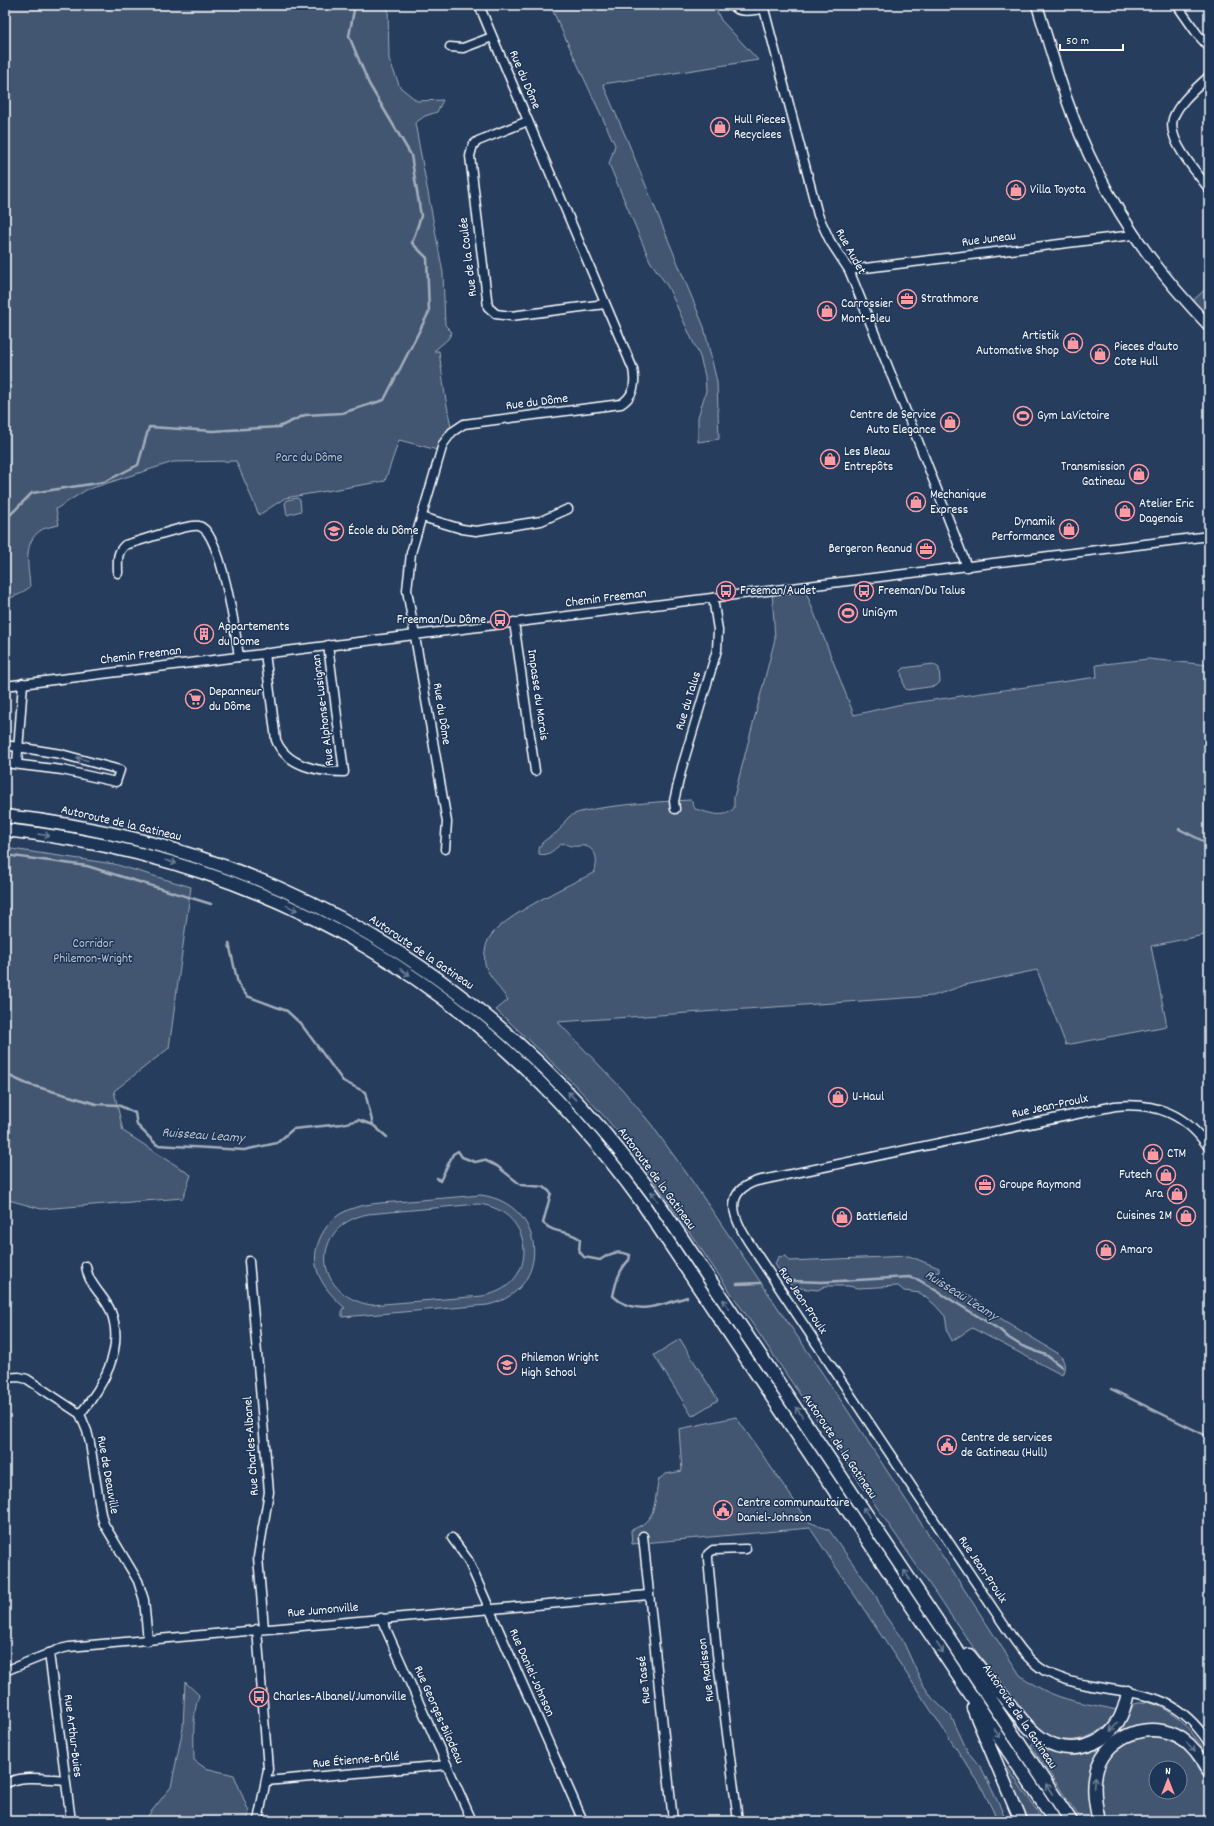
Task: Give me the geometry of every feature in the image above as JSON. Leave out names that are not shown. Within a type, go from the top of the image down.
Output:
[{"type":"highway","name":"Autoroute de la Gatineau","points":[[5,816],[88,828],[144,841],[209,860],[267,883],[325,910],[386,944],[442,981],[497,1024],[564,1087],[602,1129],[635,1171],[695,1256],[1071,1821]]},
{"type":"highway","name":"Autoroute de la Gatineau","points":[[5,830],[76,840],[143,854],[210,874],[274,900],[336,930],[400,968],[461,1012],[501,1045],[539,1080],[575,1118],[609,1158],[643,1204],[1055,1821]]},
{"type":"highway","points":[[927,1605],[1023,1722],[1035,1734],[1049,1743],[1060,1746],[1078,1747],[1101,1739],[1114,1729],[1120,1720],[1125,1708],[1128,1692]]},
{"type":"highway","points":[[960,1678],[1021,1821]]},
{"type":"highway","points":[[1099,1821],[1095,1795],[1095,1780],[1098,1767],[1109,1749],[1128,1735],[1139,1731],[1153,1730],[1176,1735],[1194,1750],[1209,1772]]},
{"type":"main road","points":[[1037,5],[1061,81],[1089,154],[1106,190],[1133,235],[1166,279],[1209,326]]},
{"type":"street","name":"Rue du Dôme","points":[[445,849],[447,822],[407,590],[411,553],[443,444],[447,437],[457,427],[464,424],[614,406],[628,400],[632,394],[634,375],[479,5]]},
{"type":"street","name":"Rue Audet","points":[[731,5],[738,10],[744,11],[763,7],[818,215],[830,241],[849,270],[967,566]]},
{"type":"street","points":[[1177,5],[1209,47]]},
{"type":"street","points":[[450,47],[463,48],[492,37]]},
{"type":"street","points":[[1209,76],[1177,110],[1172,124],[1173,134],[1182,151],[1209,189]]},
{"type":"street","name":"Rue de la Coulée","points":[[528,121],[478,141],[471,150],[470,156],[488,307],[496,314],[511,316],[605,304]]},
{"type":"street","name":"Rue Juneau","points":[[849,270],[1133,235]]},
{"type":"street","points":[[422,518],[462,529],[476,531],[541,521],[568,509]]},
{"type":"street","points":[[118,572],[120,550],[125,545],[190,526],[204,528],[209,533],[215,547],[233,613],[239,657]]},
{"type":"street","name":"Chemin Freeman","points":[[5,686],[1209,536]]},
{"type":"street","name":"Rue du Talus","points":[[675,809],[676,795],[682,767],[717,650],[718,630],[713,598]]},
{"type":"street","name":"Impasse du Marais","points":[[514,622],[535,771]]},
{"type":"street","name":"Rue Alphonse-Lusignan","points":[[265,653],[276,740],[280,750],[293,761],[321,771],[344,772],[328,645]]},
{"type":"street","points":[[17,764],[23,683]]},
{"type":"street","points":[[5,745],[79,758],[120,770],[116,782],[88,775],[5,763]]},
{"type":"street","name":"Rue Jean-Proulx","points":[[1209,1148],[1189,1124],[1171,1113],[1145,1106],[1115,1106],[757,1181],[748,1185],[739,1192],[734,1206],[737,1222],[748,1242],[1021,1648],[1038,1665],[1058,1677],[1074,1682],[1151,1696],[1173,1707],[1191,1721],[1209,1743]]},
{"type":"street","name":"Rue Charles-Albanel","points":[[249,1261],[269,1492],[258,1557],[260,1629],[268,1753],[266,1781],[258,1821]]},
{"type":"street","points":[[5,1378],[19,1377],[27,1379],[80,1414],[101,1384],[115,1343],[116,1331],[111,1311],[90,1280],[86,1266]]},
{"type":"street","name":"Rue de Deauville","points":[[80,1414],[88,1431],[101,1514],[104,1524],[138,1581],[144,1600],[148,1641]]},
{"type":"street","name":"Rue Tassé","points":[[643,1536],[648,1595],[673,1821]]},
{"type":"street","name":"Rue Daniel-Johnson","points":[[452,1538],[468,1560],[583,1821]]},
{"type":"street","name":"Rue Radisson","points":[[738,1821],[717,1654],[708,1554],[713,1550],[746,1549]]},
{"type":"street","name":"Rue Jumonville","points":[[5,1671],[49,1653],[69,1647],[648,1595]]},
{"type":"street","name":"Rue Georges-Bilodeau","points":[[381,1618],[472,1821]]},
{"type":"street","name":"Rue Arthur-Buies","points":[[49,1653],[70,1821]]},
{"type":"street","name":"Rue Étienne-Brûlé","points":[[266,1781],[447,1765]]},
{"type":"street","points":[[5,1784],[24,1778],[65,1780]]},
{"type":"green space","name":"Parc du Dôme","points":[[5,5],[388,5],[389,59],[400,87],[417,101],[443,100],[437,112],[425,116],[415,123],[443,273],[445,325],[452,332],[448,339],[434,351],[439,351],[452,432],[441,451],[399,440],[385,481],[285,498],[259,515],[236,461],[173,462],[86,490],[56,509],[59,525],[43,529],[36,534],[32,540],[28,555],[30,587],[20,594],[5,600]]},
{"type":"green space","points":[[550,5],[714,5],[721,20],[758,60],[603,84],[704,327],[717,382],[719,439],[698,442],[698,417],[706,391],[705,376],[700,357],[668,287],[650,261],[609,164],[615,145]]},
{"type":"green space","points":[[1209,286],[1209,326],[1189,304]]},
{"type":"green space","points":[[297,498],[300,500],[301,511],[287,515],[285,503],[287,500]]},
{"type":"green space","points":[[804,587],[854,715],[897,705],[1097,677],[1096,665],[1148,659],[1209,665],[1209,934],[1151,946],[1167,1026],[1066,1045],[1037,970],[965,985],[933,996],[558,1022],[622,1089],[651,1124],[690,1178],[846,1408],[1020,1675],[1032,1684],[1066,1699],[1117,1710],[1111,1720],[1103,1728],[1084,1738],[1062,1740],[1051,1737],[1036,1727],[1022,1712],[953,1619],[749,1319],[629,1146],[578,1088],[496,1010],[508,1000],[496,984],[485,964],[486,947],[490,937],[508,920],[538,901],[594,873],[596,865],[595,853],[585,846],[571,846],[563,843],[549,853],[543,855],[539,854],[542,843],[558,831],[570,816],[592,809],[691,800],[695,809],[710,813],[726,814],[734,808],[734,797],[775,639],[772,591]]},
{"type":"green space","points":[[933,664],[939,668],[940,682],[936,686],[907,690],[904,687],[901,671],[904,668]]},
{"type":"green space","name":"Corridor Philemon-Wright","points":[[5,848],[114,864],[191,887],[169,1048],[114,1091],[123,1131],[191,1175],[183,1198],[41,1209],[5,1199]]},
{"type":"green space","points":[[481,1195],[503,1202],[519,1214],[529,1230],[534,1248],[532,1266],[524,1283],[509,1296],[488,1305],[342,1317],[342,1309],[345,1308],[333,1297],[323,1283],[319,1276],[315,1260],[321,1235],[335,1218],[348,1210],[365,1205]],"holes":[[[478,1204],[497,1209],[511,1220],[520,1233],[524,1249],[522,1265],[514,1279],[501,1290],[482,1296],[371,1305],[352,1299],[337,1288],[329,1275],[326,1260],[328,1245],[336,1231],[349,1221],[368,1214]]]},
{"type":"green space","points":[[785,1256],[789,1261],[909,1256],[939,1268],[939,1272],[933,1273],[934,1277],[968,1295],[1000,1318],[1059,1354],[1063,1359],[1064,1364],[1062,1375],[972,1328],[952,1341],[948,1333],[945,1316],[934,1304],[920,1293],[904,1291],[898,1286],[858,1288],[848,1286],[825,1286],[818,1290],[790,1287],[791,1281],[782,1275],[775,1264],[778,1257]]},
{"type":"green space","points":[[680,1339],[718,1400],[692,1416],[654,1355]]},
{"type":"green space","points":[[736,1417],[809,1522],[829,1530],[876,1596],[884,1614],[902,1639],[922,1683],[933,1699],[951,1716],[968,1752],[982,1769],[1007,1821],[998,1821],[981,1786],[810,1528],[632,1544],[631,1530],[640,1526],[651,1516],[659,1479],[666,1474],[682,1471],[679,1429]]},
{"type":"green space","points":[[185,1682],[199,1695],[194,1719],[194,1760],[205,1768],[234,1775],[249,1812],[247,1821],[145,1821],[171,1787],[183,1728]]},
{"type":"green space","points":[[1145,1702],[1154,1704],[1178,1718],[1191,1731],[1202,1746],[1199,1747],[1159,1725],[1152,1724],[1135,1726],[1119,1732],[1102,1748],[1098,1771],[1094,1821],[1082,1821],[1031,1746],[1036,1741],[1070,1752],[1127,1716],[1134,1704]]},
{"type":"green space","points":[[1146,1736],[1162,1738],[1177,1744],[1189,1754],[1209,1786],[1209,1821],[1107,1821],[1101,1792],[1101,1779],[1104,1767],[1110,1757],[1119,1748],[1131,1741]]},
{"type":"green space","points":[[1007,1767],[1044,1821],[1026,1821],[1004,1769]]},
{"type":"waterway","points":[[5,520],[32,493],[104,482],[138,465],[149,427],[213,431],[279,427],[305,415],[342,413],[384,400],[429,312],[427,258],[412,243],[421,216],[411,155],[369,84],[349,36],[355,5]]},
{"type":"waterway","points":[[1179,829],[1203,841],[1209,840]]},
{"type":"waterway","points":[[5,855],[87,866],[211,904]]},
{"type":"waterway","points":[[229,943],[238,984],[247,996],[287,1011],[301,1024],[343,1081],[365,1092],[373,1125]]},
{"type":"waterway","name":"Ruisseau Leamy","points":[[5,1074],[27,1084],[96,1104],[118,1105],[135,1113],[137,1125],[157,1145],[244,1150],[277,1143],[293,1129],[342,1124],[359,1120],[373,1125],[387,1137]]},
{"type":"waterway","name":"Ruisseau Leamy","points":[[437,1178],[440,1181],[453,1154],[458,1151],[462,1157],[475,1162],[484,1160],[497,1166],[521,1185],[544,1187],[551,1193],[543,1223],[552,1229],[570,1234],[580,1239],[579,1251],[584,1257],[600,1260],[614,1253],[630,1255],[629,1260],[618,1276],[613,1296],[621,1302],[639,1308],[658,1306],[687,1297]]},
{"type":"waterway","name":"Ruisseau Leamy","points":[[792,1281],[822,1282],[909,1277],[919,1280],[1000,1330],[1022,1346],[1046,1355],[1062,1367]]},
{"type":"waterway","name":"Ruisseau Leamy","points":[[737,1284],[760,1283]]},
{"type":"waterway","name":"Ruisseau Leamy","points":[[1111,1389],[1209,1437]]},
{"type":"place","name":"Hull Pieces Recyclees","points":[[720,127]]},
{"type":"place","name":"Villa Toyota","points":[[1016,190]]},
{"type":"place","name":"Strathmore","points":[[907,299]]},
{"type":"place","name":"Carrossier Mont-Bleu","points":[[827,311]]},
{"type":"place","name":"Artistik Automative Shop","points":[[1073,343]]},
{"type":"place","name":"Pieces d'auto Cote Hull","points":[[1100,354]]},
{"type":"place","name":"Gym LaVictoire","points":[[1023,416]]},
{"type":"place","name":"Centre de Service Auto Elegance","points":[[950,422]]},
{"type":"place","name":"Les Bleau Entrepôts","points":[[830,459]]},
{"type":"place","name":"Transmission Gatineau","points":[[1139,474]]},
{"type":"place","name":"Mechanique Express","points":[[916,502]]},
{"type":"place","name":"Atelier Eric Dagenais","points":[[1125,511]]},
{"type":"place","name":"Dynamik Performance","points":[[1069,529]]},
{"type":"place","name":"École du Dôme","points":[[334,531]]},
{"type":"place","name":"Bergeron Reanud","points":[[926,549]]},
{"type":"place","name":"Freeman/Audet","points":[[726,591]]},
{"type":"place","name":"Freeman/Du Talus","points":[[864,591]]},
{"type":"place","name":"UniGym","points":[[848,613]]},
{"type":"place","name":"Freeman/Du Dôme","points":[[500,620]]},
{"type":"place","name":"Appartements du Dome","points":[[204,634]]},
{"type":"place","name":"Depanneur du Dôme","points":[[195,699]]},
{"type":"place","name":"U-Haul","points":[[838,1097]]},
{"type":"place","name":"CTM","points":[[1153,1154]]},
{"type":"place","name":"Futech","points":[[1166,1175]]},
{"type":"place","name":"Groupe Raymond","points":[[985,1185]]},
{"type":"place","name":"Ara","points":[[1177,1194]]},
{"type":"place","name":"Cuisines 2M","points":[[1186,1216]]},
{"type":"place","name":"Battlefield","points":[[842,1217]]},
{"type":"place","name":"Amaro","points":[[1106,1250]]},
{"type":"place","name":"Philemon Wright High School","points":[[507,1365]]},
{"type":"place","name":"Centre de services de Gatineau (Hull)","points":[[947,1445]]},
{"type":"place","name":"Centre communautaire Daniel-Johnson","points":[[723,1510]]},
{"type":"place","name":"Charles-Albanel/Jumonville","points":[[259,1697]]}]
